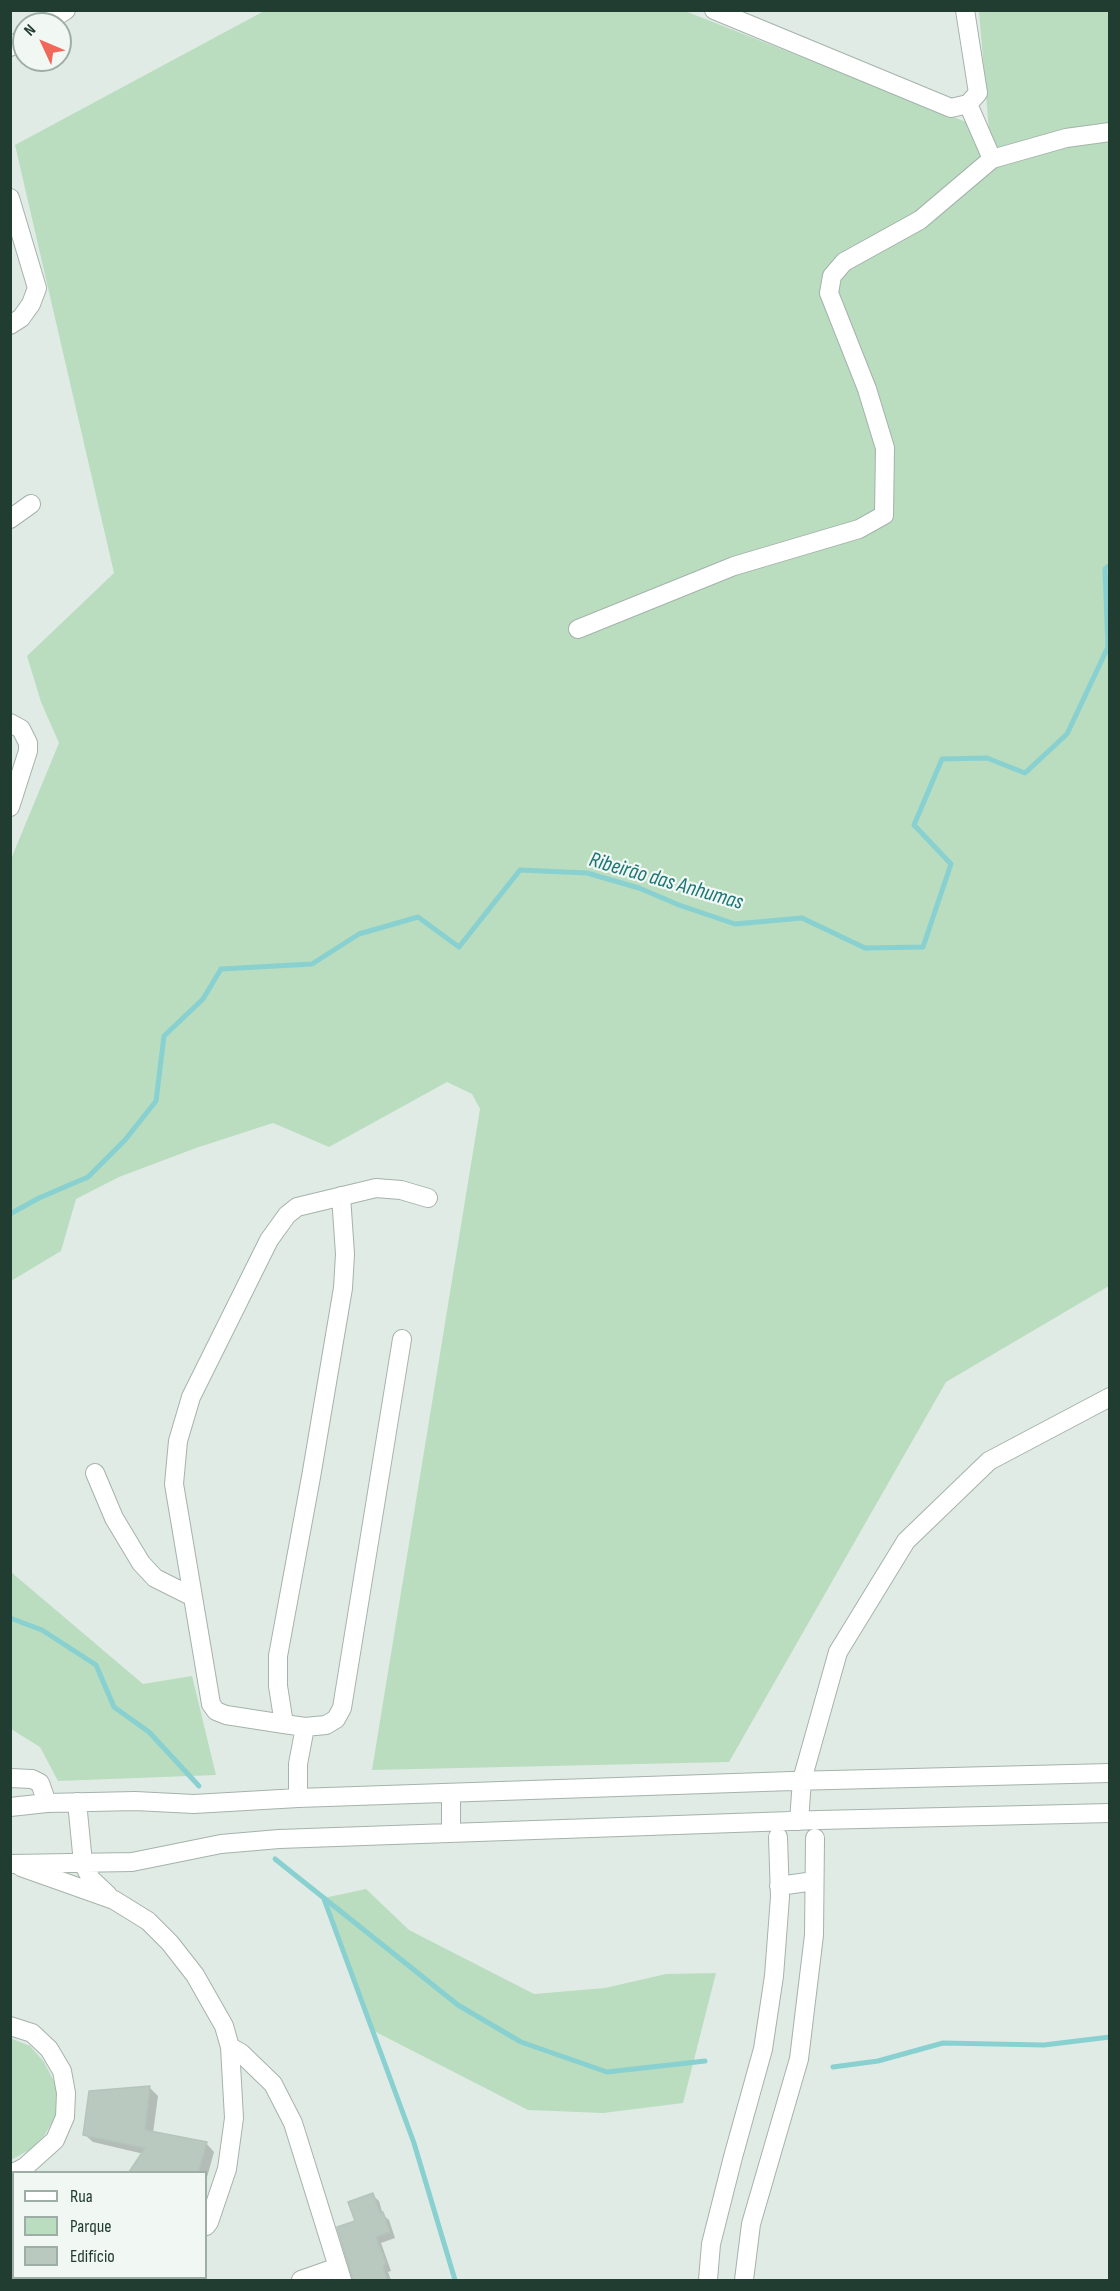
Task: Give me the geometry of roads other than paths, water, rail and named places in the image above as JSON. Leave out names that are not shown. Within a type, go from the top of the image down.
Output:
[{"type":"street","points":[[714,10],[951,108],[973,99]]},
{"type":"street","points":[[965,10],[973,99],[992,159]]},
{"type":"street","points":[[578,629],[734,566],[859,529],[884,515],[885,447],[867,389],[829,293],[832,276],[844,262],[920,220],[992,159],[1066,138],[1110,132]]},
{"type":"street","points":[[10,198],[37,288],[21,318],[10,325]]},
{"type":"street","points":[[10,519],[31,504]]},
{"type":"street","points":[[10,723],[21,729],[28,743],[28,751],[10,807]]},
{"type":"street","points":[[402,1339],[342,1708],[336,1719],[326,1725],[305,1727],[226,1715],[216,1711],[211,1704],[174,1484],[178,1441],[191,1397],[269,1240],[287,1215],[297,1207],[376,1188],[401,1190],[428,1198]]},
{"type":"street","points":[[284,1724],[278,1686],[278,1656],[343,1288],[345,1254],[341,1196]]},
{"type":"street","points":[[799,1821],[802,1780],[838,1652],[906,1541],[989,1461],[1110,1397]]},
{"type":"street","points":[[95,1473],[114,1518],[141,1563],[155,1578],[193,1597]]},
{"type":"street","points":[[298,1798],[298,1764],[305,1727]]},
{"type":"street","points":[[14,1808],[47,1803],[77,1802],[135,1801],[194,1804],[298,1798],[802,1780],[1110,1773]]},
{"type":"street","points":[[10,1778],[32,1779],[40,1783],[47,1803]]},
{"type":"street","points":[[450,1833],[451,1793]]},
{"type":"street","points":[[77,1802],[83,1863],[91,1879],[114,1900],[148,1921],[170,1943],[195,1975],[224,2026],[230,2047],[234,2118],[227,2169],[207,2225]]},
{"type":"street","points":[[12,1864],[132,1862],[221,1844],[279,1839],[1110,1813]]},
{"type":"street","points":[[708,2280],[711,2244],[763,2049],[774,1976],[779,1886],[778,1837]]},
{"type":"street","points":[[744,2280],[751,2224],[799,2059],[814,1935],[815,1838]]},
{"type":"street","points":[[12,1864],[114,1900]]},
{"type":"street","points":[[779,1886],[814,1881]]},
{"type":"street","points":[[10,2026],[32,2033],[49,2049],[62,2071],[66,2093],[65,2117],[55,2140],[18,2171]]},
{"type":"street","points":[[230,2047],[241,2053],[273,2084],[293,2122],[340,2274],[301,2280]]},
{"type":"waterway","name":"Ribeirão das Anhumas","points":[[10,1214],[39,1198],[88,1177],[125,1140],[156,1101],[164,1036],[203,999],[221,969],[312,964],[359,934],[418,917],[459,947],[520,870],[587,873],[639,888],[679,905],[735,924],[802,918],[865,948],[923,947],[951,864],[914,825],[942,759],[987,758],[1025,773],[1067,734],[1108,647],[1105,569],[1110,565]]},
{"type":"waterway","points":[[10,1618],[42,1630],[96,1665],[114,1707],[149,1732],[199,1786]]},
{"type":"waterway","points":[[275,1859],[458,2005],[521,2042],[607,2072],[705,2061]]},
{"type":"waterway","points":[[324,1899],[414,2143],[455,2280]]},
{"type":"waterway","points":[[833,2067],[878,2061],[943,2043],[1044,2045],[1110,2037]]}]
